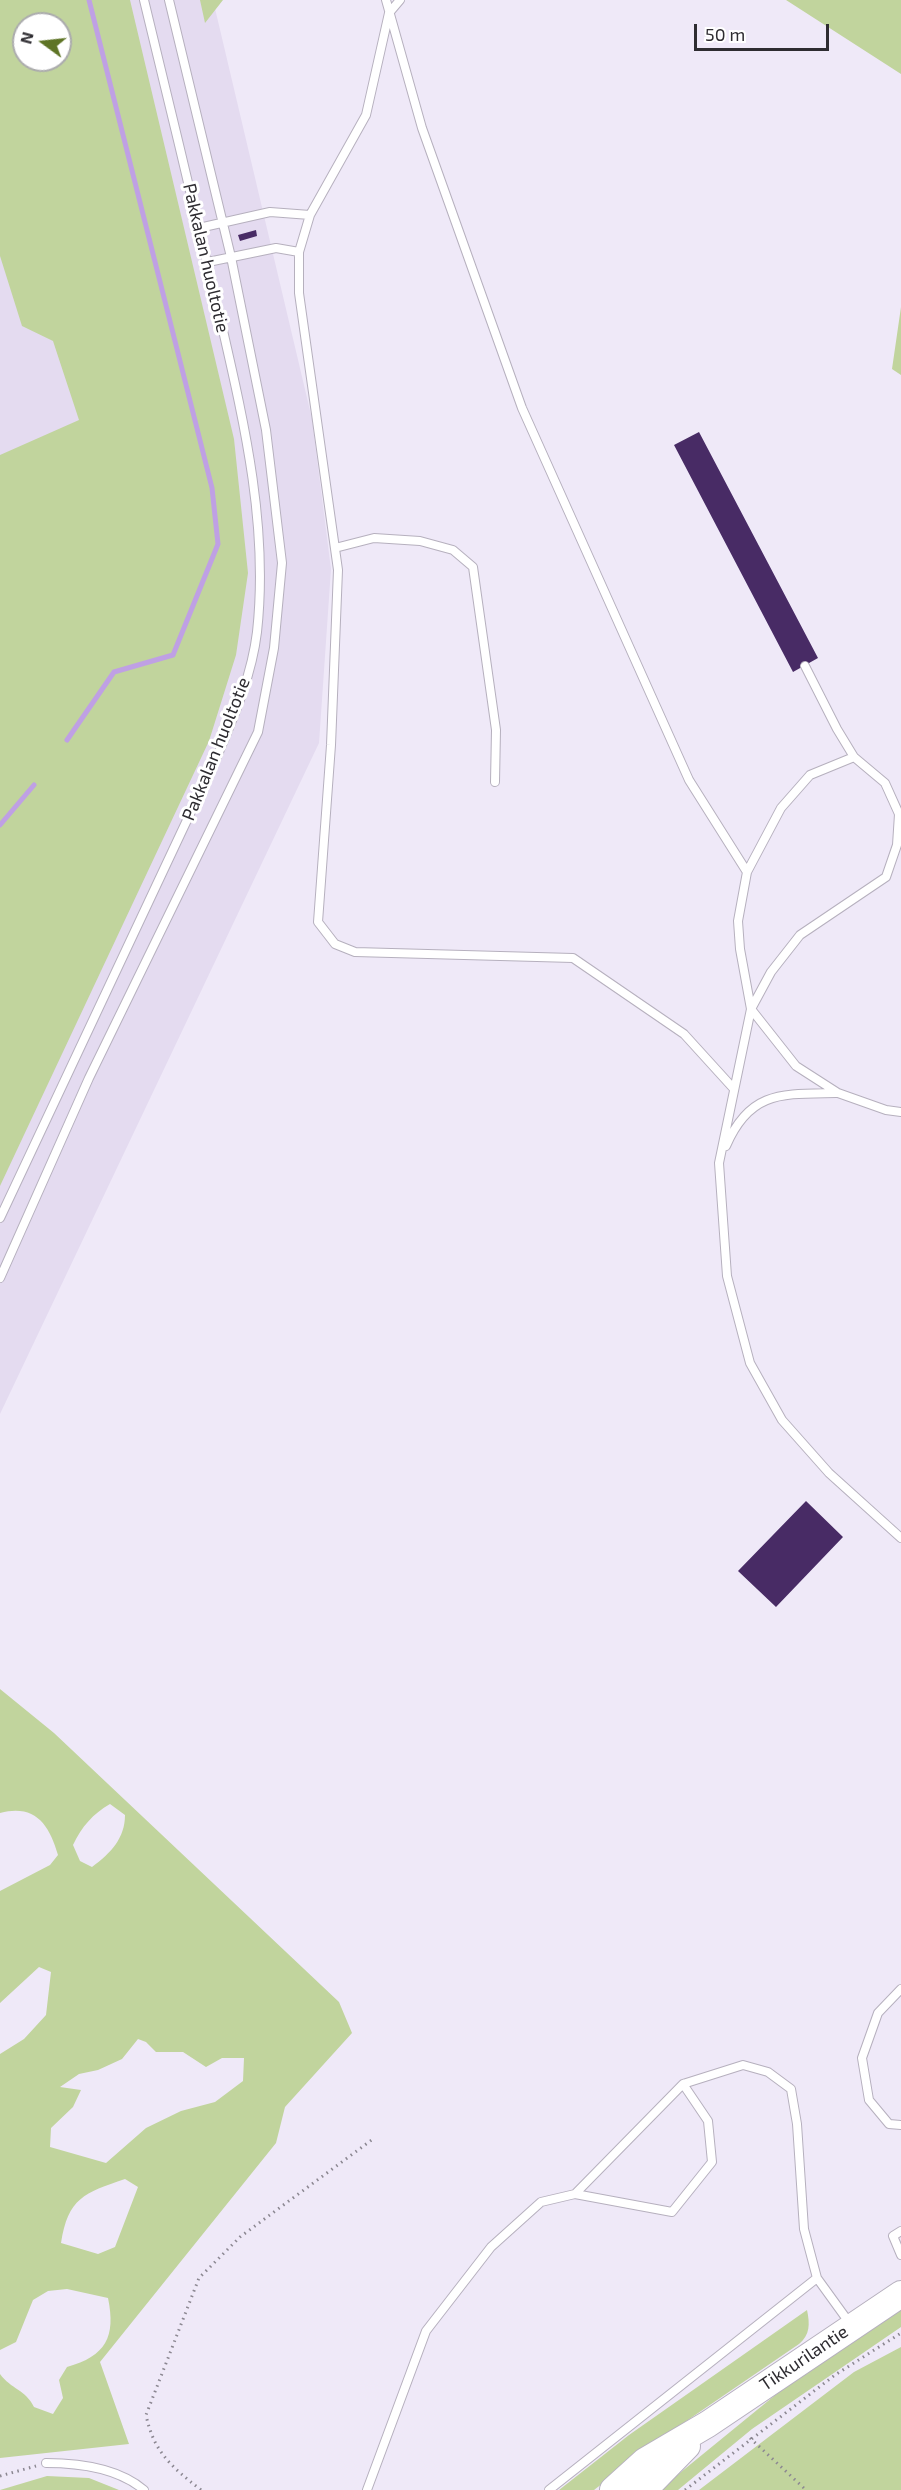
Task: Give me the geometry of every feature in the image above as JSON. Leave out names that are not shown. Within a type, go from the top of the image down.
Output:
[{"type":"main road","name":"Tikkurilantie","points":[[613,2490],[645,2461],[708,2424],[901,2294]]},
{"type":"main road","name":"Tikkurilantie","points":[[644,2490],[708,2424]]},
{"type":"lane","name":"Pakkalan huoltotie","points":[[0,1218],[219,752],[244,687],[252,656],[259,602],[260,570],[253,477],[239,399],[144,0]]},
{"type":"lane","points":[[0,1278],[89,1078],[258,732],[274,648],[282,563],[266,430],[231,257],[169,0]]},
{"type":"lane","points":[[386,0],[422,128],[522,408],[689,780],[747,872]]},
{"type":"lane","points":[[400,0],[389,13],[366,116],[310,214],[299,252],[299,292],[338,570],[331,745],[318,922],[335,944],[355,952],[573,958],[684,1034],[734,1089]]},
{"type":"lane","points":[[199,228],[270,212],[310,214]]},
{"type":"lane","points":[[208,262],[276,248],[299,252]]},
{"type":"lane","points":[[335,548],[374,538],[420,541],[453,550],[473,567],[496,730],[495,782]]},
{"type":"lane","points":[[805,666],[854,757],[885,783],[899,814],[897,845],[886,877],[800,935],[771,972],[751,1009],[719,1163],[727,1276],[750,1364],[782,1420],[829,1473],[901,1538]]},
{"type":"lane","points":[[854,757],[810,775],[782,808],[747,872],[738,921],[751,1009],[796,1066],[838,1093],[886,1110],[901,1112]]},
{"type":"lane","points":[[719,1163],[735,1124],[759,1102],[785,1094],[838,1093]]},
{"type":"lane","points":[[901,1989],[878,2013],[862,2058],[868,2100],[889,2124],[901,2125]]},
{"type":"lane","points":[[575,2194],[683,2084],[743,2065],[768,2072],[791,2089],[797,2124],[804,2229],[817,2278],[851,2326]]},
{"type":"lane","points":[[367,2490],[426,2331],[499,2240],[541,2202],[575,2194],[672,2212],[712,2162],[708,2121],[683,2084]]},
{"type":"lane","points":[[901,2231],[893,2236],[901,2255]]},
{"type":"lane","points":[[549,2490],[817,2278]]},
{"type":"lane","points":[[46,2463],[78,2463],[118,2475],[135,2482],[144,2490]]},
{"type":"path","points":[[201,2490],[168,2463],[151,2436],[146,2415],[199,2278],[240,2237],[373,2139]]},
{"type":"path","points":[[685,2490],[835,2375],[901,2332]]},
{"type":"path","points":[[750,2438],[806,2490]]},
{"type":"path","points":[[0,2476],[46,2463]]},
{"type":"shaded area","points":[[0,0],[213,0],[312,419],[331,569],[319,743],[0,1414]]},
{"type":"green space","points":[[0,0],[130,0],[234,439],[248,573],[236,655],[209,741],[0,1186],[0,455],[79,420],[53,341],[22,326],[0,256]]},
{"type":"green space","points":[[200,0],[223,0],[205,23]]},
{"type":"green space","points":[[786,0],[901,0],[901,74]]},
{"type":"green space","points":[[901,307],[901,375],[892,369]]},
{"type":"green space","points":[[0,1689],[54,1733],[339,2002],[352,2033],[285,2107],[276,2143],[100,2362],[129,2444],[0,2458],[0,2374],[27,2397],[34,2407],[53,2414],[63,2398],[59,2380],[67,2367],[91,2357],[105,2343],[109,2334],[110,2312],[108,2298],[67,2289],[48,2291],[33,2300],[16,2342],[0,2350],[0,2054],[24,2039],[46,2015],[51,1972],[39,1967],[0,2003],[0,1891],[50,1865],[58,1855],[50,1834],[39,1819],[23,1811],[0,1813]],"holes":[[[110,1804],[125,1815],[123,1831],[111,1850],[92,1867],[80,1861],[73,1845],[88,1821]],[[138,2039],[146,2042],[156,2052],[183,2052],[206,2067],[222,2058],[244,2058],[243,2081],[215,2102],[181,2111],[146,2128],[106,2163],[50,2147],[51,2128],[73,2107],[81,2090],[60,2087],[79,2074],[98,2070],[122,2059]],[[125,2179],[138,2187],[115,2247],[98,2254],[61,2243],[68,2216],[74,2207],[80,2199]]]},
{"type":"green space","points":[[901,2309],[901,2327],[752,2429],[678,2490],[659,2490],[779,2392]]},
{"type":"green space","points":[[807,2310],[808,2329],[799,2344],[663,2437],[594,2490],[559,2490],[629,2435]]},
{"type":"green space","points":[[901,2347],[901,2490],[699,2490],[854,2372]]},
{"type":"green space","points":[[47,2476],[89,2478],[119,2490],[0,2490]]},
{"type":"building","points":[[256,230],[257,236],[240,241],[238,235]]},
{"type":"building","points":[[699,432],[818,658],[793,672],[674,445]]},
{"type":"building","points":[[806,1501],[843,1537],[776,1607],[738,1571]]},
{"type":"waterway","points":[[67,740],[114,672],[173,655],[218,544],[212,488],[89,0]]},
{"type":"waterway","points":[[0,825],[34,785]]}]
